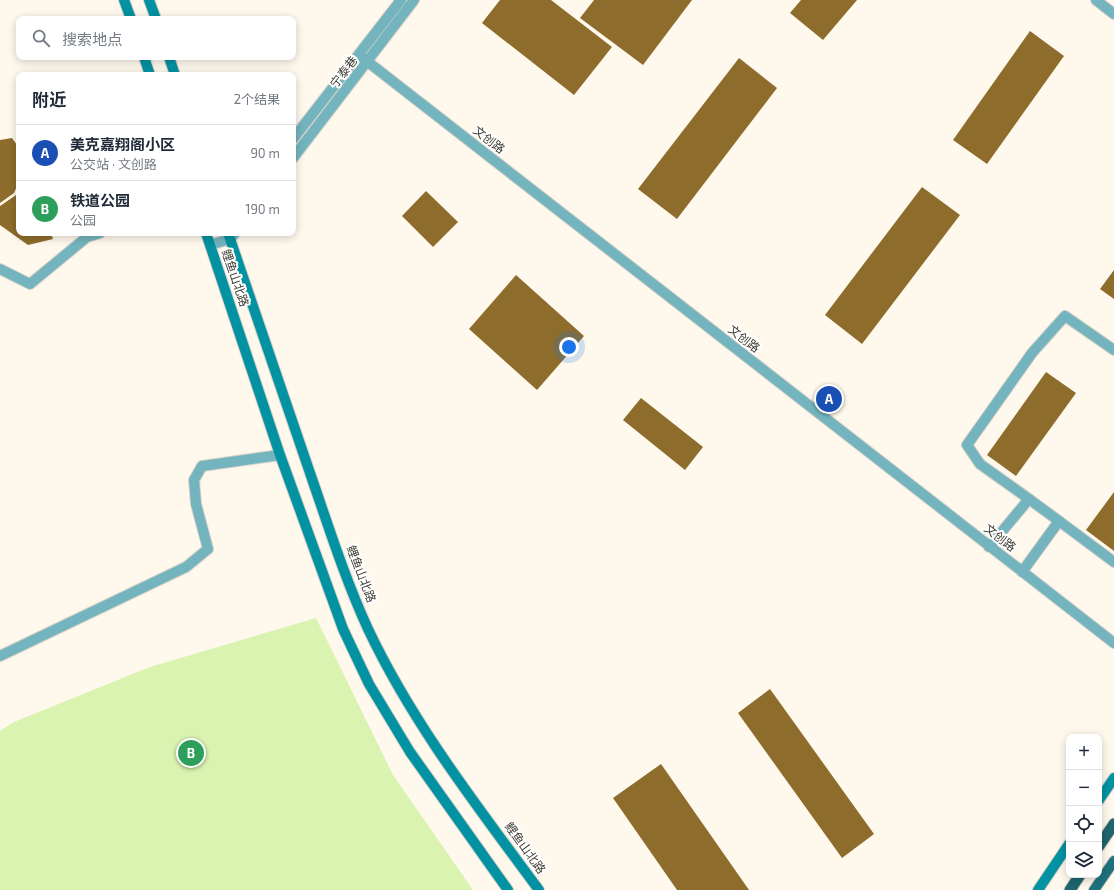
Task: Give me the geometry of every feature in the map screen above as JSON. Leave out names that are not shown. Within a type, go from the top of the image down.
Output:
[{"type":"highway","points":[[1102,842],[1114,824]]},
{"type":"highway","points":[[1070,890],[1078,878]]},
{"type":"main road","points":[[124,0],[130,16]]},
{"type":"main road","points":[[149,0],[155,16]]},
{"type":"main road","points":[[145,60],[149,72]]},
{"type":"main road","points":[[170,60],[174,72]]},
{"type":"main road","name":"鲤鱼山北路","points":[[207,236],[280,455],[330,597],[343,628],[369,684],[410,752],[508,890]]},
{"type":"main road","name":"鲤鱼山北路","points":[[231,236],[337,551],[368,628],[419,723],[458,781],[539,890]]},
{"type":"main road","points":[[1102,796],[1114,778]]},
{"type":"main road","points":[[1038,890],[1066,848]]},
{"type":"main road","points":[[1094,890],[1114,861]]},
{"type":"street","name":"宁泰巷","points":[[296,135],[401,0]]},
{"type":"street","name":"宁泰巷","points":[[296,154],[414,0]]},
{"type":"street","points":[[1096,0],[1114,14]]},
{"type":"street","name":"文创路","points":[[359,55],[1114,643]]},
{"type":"street","points":[[0,269],[30,284],[87,237],[90,236]]},
{"type":"street","points":[[210,245],[229,236]]},
{"type":"street","points":[[1114,350],[1065,316],[1032,353],[967,445],[980,464],[1114,562]]},
{"type":"street","points":[[0,656],[186,567],[208,549],[196,504],[194,480],[202,466],[280,455]]},
{"type":"street","points":[[989,547],[1029,499]]},
{"type":"street","points":[[1022,572],[1059,521]]},
{"type":"green space","points":[[316,618],[393,775],[473,890],[0,890],[0,731],[14,722],[150,667]]},
{"type":"building","points":[[500,0],[551,0],[612,47],[574,95],[482,23]]},
{"type":"building","points":[[594,0],[692,0],[643,65],[580,18]]},
{"type":"building","points":[[801,0],[857,0],[823,40],[790,13]]},
{"type":"building","points":[[1030,31],[1064,56],[987,164],[953,140]]},
{"type":"building","points":[[739,58],[777,88],[677,219],[638,189]]},
{"type":"building","points":[[12,138],[16,144],[16,188],[14,193],[0,203],[0,140]]},
{"type":"building","points":[[922,187],[960,215],[862,344],[825,315]]},
{"type":"building","points":[[426,191],[458,222],[433,247],[402,216]]},
{"type":"building","points":[[16,195],[16,236],[52,236],[53,239],[28,245],[0,225],[0,206]]},
{"type":"building","points":[[1114,270],[1114,299],[1100,289]]},
{"type":"building","points":[[516,275],[584,336],[537,390],[469,329]]},
{"type":"building","points":[[1046,372],[1076,393],[1016,476],[987,455]]},
{"type":"building","points":[[641,398],[703,447],[685,470],[623,420]]},
{"type":"building","points":[[1114,492],[1114,551],[1086,530]]},
{"type":"building","points":[[770,689],[874,834],[842,858],[738,713]]},
{"type":"building","points":[[661,764],[749,890],[677,890],[613,798]]},
{"type":"place","name":"美克嘉翔阁小区","points":[[829,399]]},
{"type":"place","name":"铁道公园","points":[[191,753]]}]
